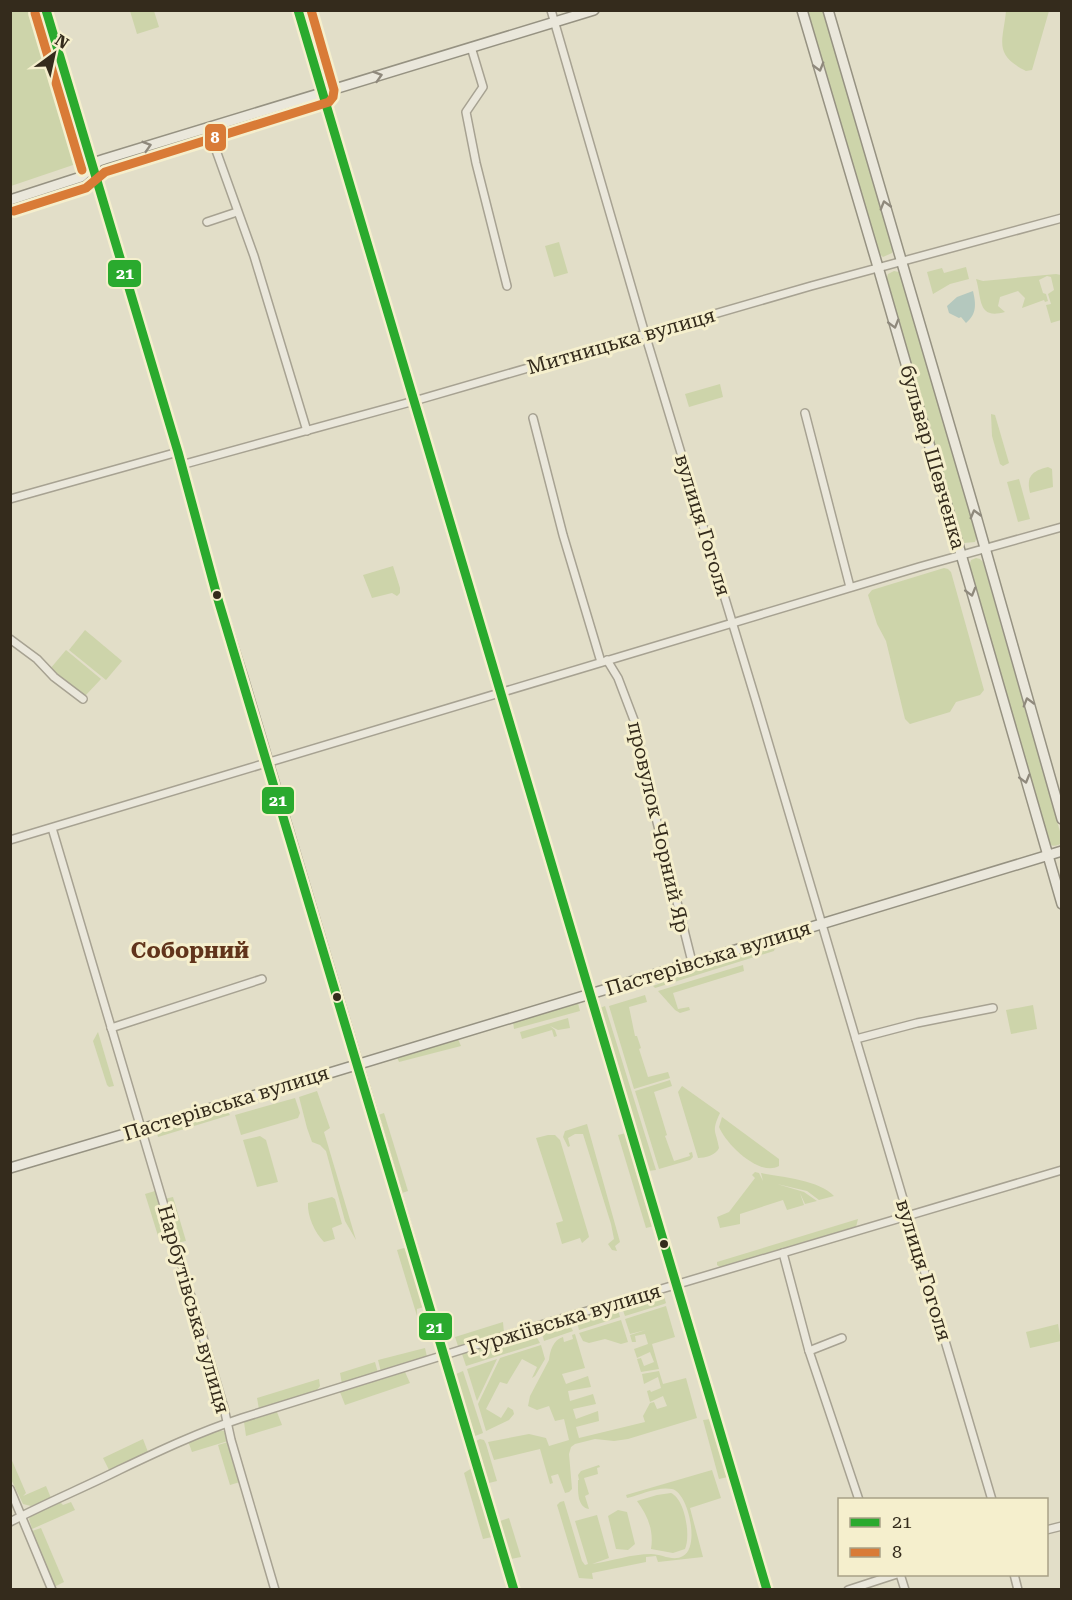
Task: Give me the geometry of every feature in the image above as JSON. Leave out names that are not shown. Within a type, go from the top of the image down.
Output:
[{"type":"main road","points":[[46,10],[178,452],[217,596],[514,1590]]},
{"type":"main road","points":[[298,10],[767,1590]]},
{"type":"main road","points":[[10,200],[81,177],[105,159],[594,10]]},
{"type":"main road","name":"бульвар Шевченка","points":[[802,10],[1062,904]]},
{"type":"main road","name":"бульвар Шевченка","points":[[828,10],[1062,819]]},
{"type":"main road","name":"Пастерівська вулиця","points":[[10,1168],[1062,851]]},
{"type":"street","name":"вулиця Гоголя","points":[[551,10],[645,334],[991,1498]]},
{"type":"street","points":[[471,47],[483,87],[466,111],[476,164],[507,285]]},
{"type":"street","points":[[208,128],[254,256],[307,431]]},
{"type":"street","points":[[207,222],[237,212]]},
{"type":"street","name":"Митницька вулиця","points":[[181,465],[414,401],[878,267],[1062,218]]},
{"type":"street","points":[[805,413],[850,587]]},
{"type":"street","name":"провулок Чорний Яр","points":[[534,418],[563,535],[604,661],[617,676],[639,734],[642,762],[692,962]]},
{"type":"street","points":[[10,500],[178,452]]},
{"type":"street","points":[[10,840],[732,622],[1062,527]]},
{"type":"street","points":[[10,639],[83,699]]},
{"type":"street","name":"Нарбутівська вулиця","points":[[52,828],[275,1590]]},
{"type":"street","points":[[111,1028],[262,979]]},
{"type":"street","points":[[856,1039],[917,1023],[993,1008]]},
{"type":"street","name":"Гуржіївська вулиця","points":[[10,1522],[197,1433],[677,1284],[1062,1170]]},
{"type":"street","points":[[783,1253],[809,1351],[858,1498]]},
{"type":"street","points":[[809,1351],[842,1338]]},
{"type":"street","points":[[10,1489],[52,1590]]},
{"type":"street","points":[[848,1590],[885,1576]]},
{"type":"street","points":[[899,1576],[905,1590]]},
{"type":"green space","points":[[11,10],[32,11],[76,164],[11,186]]},
{"type":"green space","points":[[130,11],[154,11],[159,27],[137,34]]},
{"type":"green space","points":[[807,11],[823,11],[893,248],[892,253],[883,257],[878,253]]},
{"type":"green space","points":[[1006,11],[1049,11],[1032,70],[1026,71],[1016,65],[1004,53],[1002,39]]},
{"type":"green space","points":[[559,242],[568,273],[554,277],[545,246]]},
{"type":"green space","points":[[966,267],[969,279],[950,284],[933,294],[927,272],[942,268],[944,273]]},
{"type":"green space","points":[[894,271],[901,275],[977,536],[975,542],[964,543],[961,540],[886,280],[888,274]]},
{"type":"green space","points":[[1056,274],[1061,275],[1061,320],[1051,323],[1046,305],[1051,304],[1048,294],[1054,290],[1051,277],[1047,276],[1039,280],[1048,301],[1044,300],[1022,308],[1025,298],[1018,291],[1000,297],[998,306],[1005,312],[990,313],[982,306],[976,279],[983,281]]},
{"type":"green space","points":[[720,384],[723,397],[689,407],[685,394]]},
{"type":"green space","points":[[991,414],[995,415],[1009,463],[1003,466],[1000,464],[992,436]]},
{"type":"green space","points":[[1048,467],[1052,469],[1053,487],[1030,493],[1029,482],[1032,475]]},
{"type":"green space","points":[[1019,479],[1030,519],[1018,522],[1007,482]]},
{"type":"green space","points":[[976,558],[983,562],[1061,835],[1061,843],[1057,845],[1049,844],[969,566],[971,560]]},
{"type":"green space","points":[[393,566],[400,593],[397,596],[392,593],[372,598],[363,575]]},
{"type":"green space","points":[[944,568],[951,572],[984,690],[980,695],[956,702],[950,712],[910,724],[905,719],[886,641],[877,624],[868,595],[872,590]]},
{"type":"green space","points":[[85,630],[122,661],[106,680],[69,650]]},
{"type":"green space","points":[[66,650],[101,679],[85,696],[50,669]]},
{"type":"green space","points":[[759,947],[766,951],[775,948],[774,951],[655,988],[653,986],[661,983],[661,977]]},
{"type":"green space","points":[[743,965],[744,971],[673,993],[678,1009],[689,1007],[690,1010],[680,1013],[658,991]]},
{"type":"green space","points":[[645,995],[647,1002],[629,1007],[635,1036],[641,1048],[639,1049],[648,1077],[668,1072],[670,1078],[634,1089],[609,1006]]},
{"type":"green space","points":[[578,1003],[580,1011],[514,1029],[513,1022]]},
{"type":"green space","points":[[1033,1005],[1037,1029],[1011,1034],[1006,1010]]},
{"type":"green space","points":[[605,1006],[656,1170],[648,1171],[600,1008]]},
{"type":"green space","points":[[568,1018],[570,1028],[558,1030],[550,1026],[555,1030],[557,1036],[554,1037],[552,1030],[522,1039],[520,1032]]},
{"type":"green space","points":[[98,1032],[114,1086],[107,1085],[93,1041]]},
{"type":"green space","points":[[458,1039],[461,1046],[399,1062],[397,1057]]},
{"type":"green space","points":[[670,1080],[672,1086],[654,1092],[667,1135],[665,1136],[674,1161],[690,1156],[689,1153],[692,1152],[693,1157],[690,1160],[659,1169],[635,1091]]},
{"type":"green space","points":[[682,1086],[720,1113],[715,1128],[719,1148],[710,1156],[698,1158],[678,1092]]},
{"type":"green space","points":[[317,1091],[330,1128],[324,1132],[356,1240],[345,1221],[326,1151],[320,1145],[312,1142],[307,1128],[299,1097]]},
{"type":"green space","points":[[295,1098],[300,1113],[298,1118],[241,1135],[235,1115]]},
{"type":"green space","points":[[223,1109],[230,1115],[158,1137],[156,1129]]},
{"type":"green space","points":[[384,1113],[408,1191],[402,1193],[378,1115]]},
{"type":"green space","points":[[722,1117],[779,1159],[779,1166],[762,1167],[744,1157],[729,1142],[719,1127]]},
{"type":"green space","points":[[587,1124],[620,1242],[615,1246],[617,1251],[612,1250],[608,1244],[614,1239],[611,1224],[583,1134],[575,1134],[568,1138],[570,1146],[568,1147],[563,1137],[565,1131]]},
{"type":"green space","points":[[626,1133],[654,1226],[646,1228],[618,1135]]},
{"type":"green space","points":[[555,1135],[560,1140],[589,1237],[582,1243],[580,1238],[562,1244],[556,1223],[563,1221],[536,1138]]},
{"type":"green space","points":[[260,1136],[266,1140],[278,1182],[257,1187],[243,1140]]},
{"type":"green space","points":[[755,1172],[759,1173],[763,1181],[761,1173],[800,1180],[819,1186],[834,1196],[819,1200],[807,1191],[777,1184],[804,1192],[817,1201],[805,1204],[800,1193],[804,1205],[787,1210],[783,1200],[740,1214],[740,1224],[720,1228],[717,1217],[729,1212],[755,1178],[752,1175]]},
{"type":"green space","points":[[155,1191],[168,1234],[159,1239],[145,1194]]},
{"type":"green space","points":[[173,1197],[186,1241],[177,1243],[164,1199]]},
{"type":"green space","points":[[332,1197],[335,1199],[342,1224],[332,1228],[335,1239],[324,1242],[312,1224],[308,1203]]},
{"type":"green space","points":[[858,1219],[856,1227],[720,1267],[717,1265],[717,1262]]},
{"type":"green space","points":[[404,1248],[424,1307],[417,1309],[417,1316],[397,1250]]},
{"type":"green space","points":[[663,1293],[666,1303],[625,1316],[621,1305]]},
{"type":"green space","points":[[617,1306],[620,1317],[579,1330],[577,1322],[579,1317]]},
{"type":"green space","points":[[666,1306],[675,1337],[652,1344],[659,1369],[641,1372],[637,1359],[641,1358],[644,1366],[654,1362],[650,1352],[637,1358],[634,1349],[648,1344],[645,1334],[635,1336],[636,1342],[632,1342],[630,1335],[646,1330],[630,1334],[625,1319]]},
{"type":"green space","points":[[621,1320],[628,1342],[621,1344],[605,1339],[589,1343],[583,1341],[579,1333]]},
{"type":"green space","points":[[565,1321],[569,1323],[573,1331],[544,1341],[542,1333],[544,1328]]},
{"type":"green space","points":[[503,1322],[504,1333],[458,1346],[455,1337]]},
{"type":"green space","points":[[1058,1324],[1061,1341],[1030,1348],[1026,1332]]},
{"type":"green space","points":[[529,1333],[536,1336],[540,1343],[466,1366],[462,1354]]},
{"type":"green space","points":[[575,1334],[585,1368],[562,1374],[566,1384],[588,1376],[591,1387],[568,1391],[570,1401],[593,1394],[596,1404],[573,1409],[576,1419],[598,1411],[599,1421],[576,1427],[579,1438],[645,1422],[643,1416],[650,1403],[654,1402],[657,1409],[667,1406],[663,1396],[650,1402],[647,1391],[651,1392],[661,1388],[658,1377],[644,1384],[642,1374],[659,1371],[663,1384],[686,1378],[697,1418],[628,1439],[614,1441],[595,1439],[575,1444],[571,1447],[569,1454],[572,1489],[565,1493],[558,1474],[551,1476],[553,1483],[550,1484],[540,1449],[494,1460],[488,1442],[529,1434],[546,1438],[549,1446],[569,1440],[564,1419],[555,1421],[549,1406],[537,1410],[528,1406],[530,1396],[549,1360],[554,1343],[563,1337],[564,1342],[573,1339],[572,1335]]},
{"type":"green space","points":[[541,1345],[545,1359],[535,1376],[532,1378],[537,1367],[522,1359],[507,1384],[500,1382],[486,1409],[501,1418],[508,1407],[513,1410],[514,1414],[509,1420],[486,1431],[478,1404],[500,1358]]},
{"type":"green space","points":[[425,1348],[427,1357],[381,1372],[378,1360]]},
{"type":"green space","points":[[497,1359],[477,1401],[467,1369]]},
{"type":"green space","points":[[375,1362],[378,1373],[342,1384],[340,1373]]},
{"type":"green space","points":[[463,1371],[483,1433],[475,1436],[456,1374]]},
{"type":"green space","points":[[405,1372],[410,1383],[345,1405],[340,1392]]},
{"type":"green space","points":[[319,1379],[320,1386],[317,1390],[259,1409],[257,1398]]},
{"type":"green space","points":[[277,1412],[282,1425],[246,1436],[244,1422]]},
{"type":"green space","points":[[711,1419],[728,1477],[719,1479],[703,1420]]},
{"type":"green space","points":[[218,1430],[224,1431],[228,1441],[192,1452],[188,1441]]},
{"type":"green space","points":[[143,1439],[148,1452],[109,1470],[103,1458]]},
{"type":"green space","points":[[480,1439],[486,1444],[497,1481],[489,1483],[476,1441]]},
{"type":"green space","points":[[228,1442],[240,1482],[230,1485],[218,1445]]},
{"type":"green space","points":[[10,1456],[26,1493],[23,1496],[46,1486],[51,1498],[31,1506],[23,1504],[11,1479]]},
{"type":"green space","points":[[599,1465],[598,1474],[584,1478],[589,1494],[585,1496],[589,1509],[585,1508],[580,1502],[578,1493],[578,1475],[581,1471]]},
{"type":"green space","points":[[472,1468],[492,1537],[483,1539],[464,1473]]},
{"type":"green space","points":[[712,1470],[721,1498],[690,1508],[703,1557],[658,1562],[656,1556],[646,1557],[646,1562],[592,1573],[593,1579],[579,1578],[557,1505],[560,1502],[564,1501],[585,1565],[588,1564],[575,1521],[597,1515],[609,1558],[592,1564],[644,1554],[679,1558],[688,1551],[691,1532],[687,1510],[678,1493],[667,1488],[627,1498],[626,1495]]},
{"type":"green space","points":[[671,1493],[680,1502],[687,1527],[685,1549],[673,1553],[651,1549],[652,1536],[649,1524],[637,1501]]},
{"type":"green space","points":[[56,1502],[63,1505],[71,1502],[75,1510],[32,1529],[29,1519],[33,1513]]},
{"type":"green space","points":[[618,1510],[627,1512],[635,1544],[628,1550],[616,1549],[608,1516]]},
{"type":"green space","points":[[509,1518],[521,1557],[511,1559],[500,1521]]},
{"type":"green space","points":[[41,1528],[64,1582],[54,1587],[32,1531]]},
{"type":"shaded area","points":[[973,291],[975,308],[966,323],[961,317],[949,313],[947,306],[957,297]]},
{"type":"transit line","name":"21","points":[[46,10],[178,452],[217,596],[514,1590]]},
{"type":"transit line","name":"21","points":[[298,10],[767,1590]]},
{"type":"transit line","name":"8","points":[[14,211],[86,188],[105,172],[329,102],[334,90],[311,10]]},
{"type":"transit line","name":"8","points":[[35,13],[82,170]]},
{"type":"district","name":"Соборний","points":[[190,950]]}]
